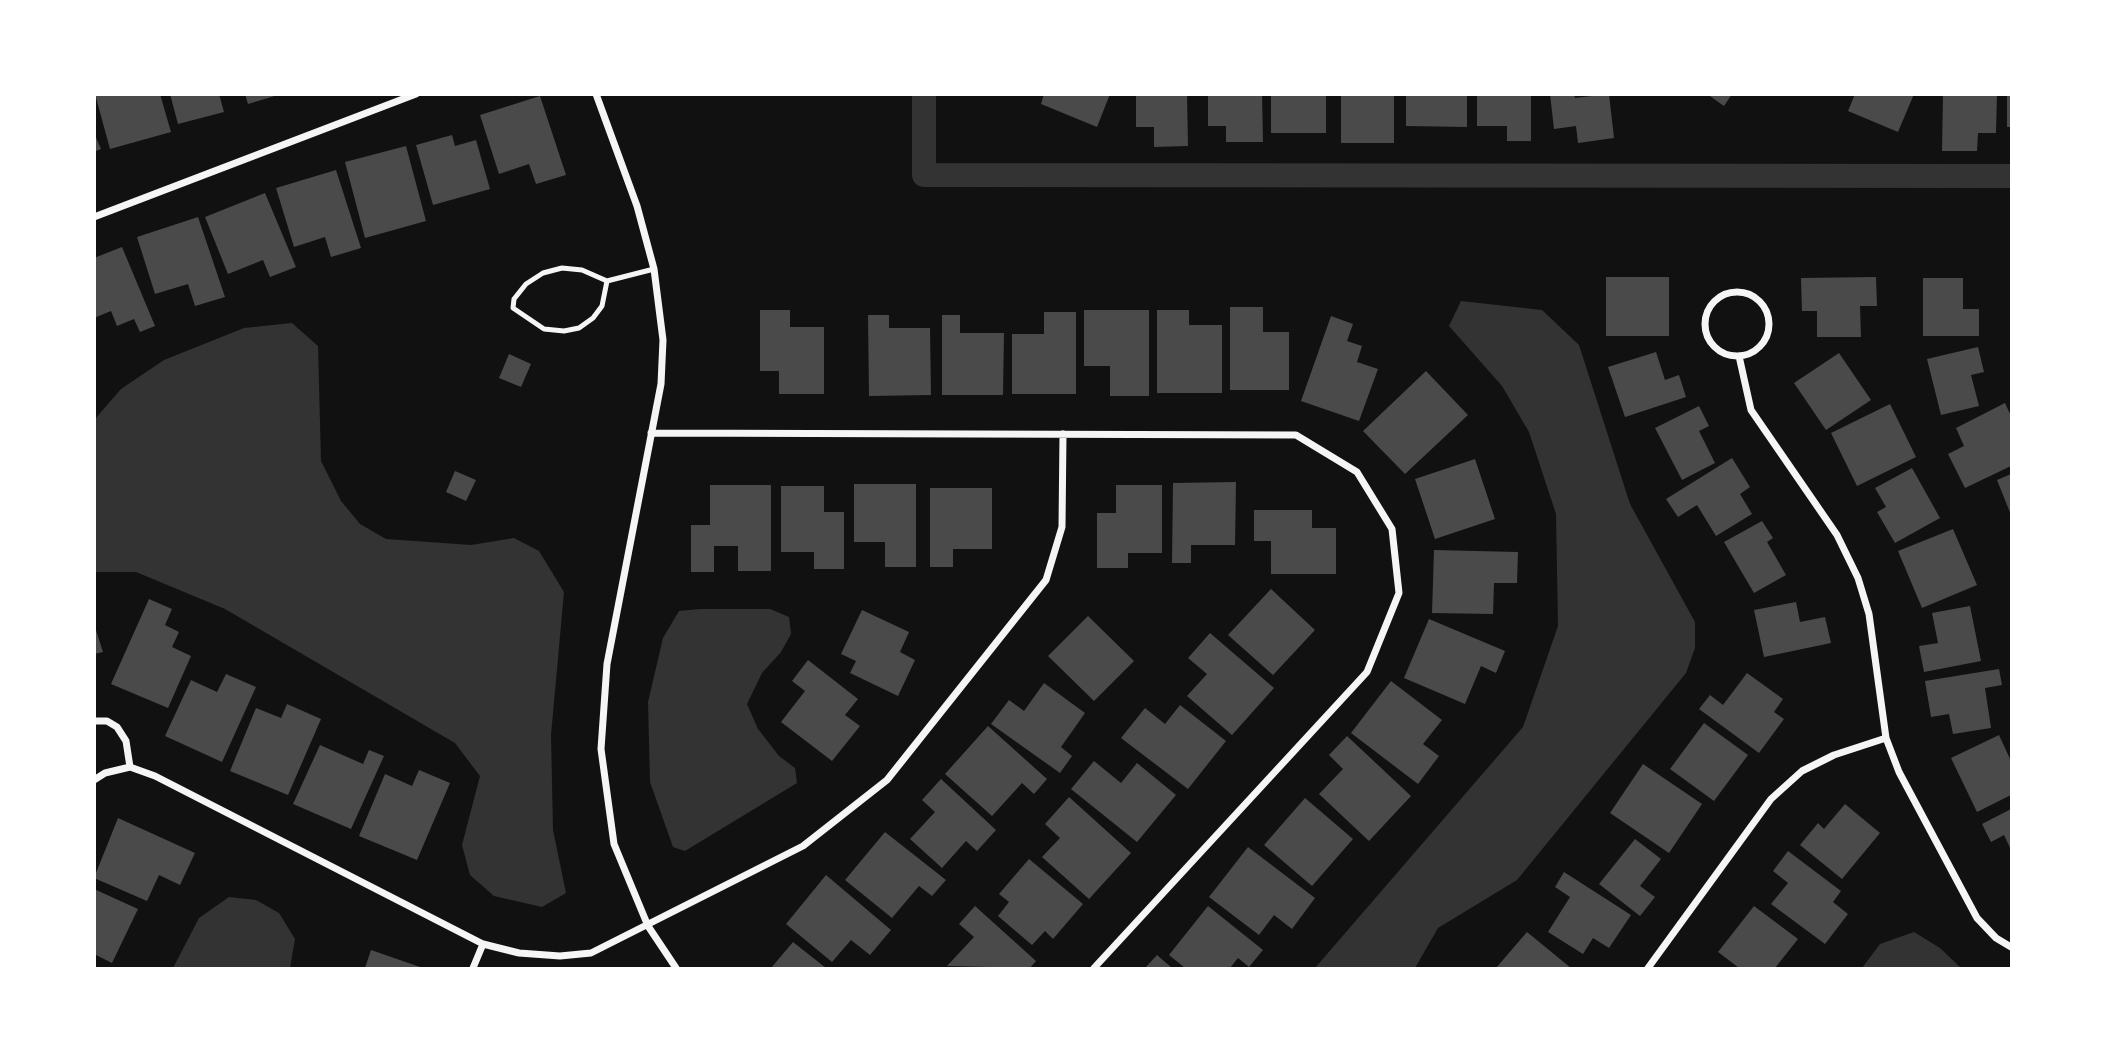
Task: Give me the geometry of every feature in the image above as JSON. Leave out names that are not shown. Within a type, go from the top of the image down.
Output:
[{"type":"street","points":[[94,217],[416,94]]},
{"type":"street","points":[[596,94],[637,206],[654,270],[663,340],[661,384],[607,664],[601,748],[614,844],[648,926],[676,968]]},
{"type":"street","points":[[1735,292],[1754,296],[1762,303],[1769,322],[1764,341],[1748,354],[1739,356],[1717,350],[1705,331],[1707,309],[1714,300],[1735,292]]},
{"type":"street","points":[[1739,356],[1751,410],[1837,535],[1858,578],[1869,614],[1886,738],[1899,772],[1977,918],[1996,938],[2011,947]]},
{"type":"street","points":[[651,433],[1296,435],[1357,472],[1392,529],[1399,593],[1367,672],[1094,968]]},
{"type":"street","points":[[94,780],[105,773],[130,766],[155,776],[483,944],[519,953],[560,956],[591,953],[803,846],[887,780],[1046,580],[1062,527],[1063,434]]},
{"type":"street","points":[[94,721],[107,721],[117,727],[126,741],[130,766]]},
{"type":"street","points":[[1648,968],[1771,799],[1802,771],[1834,755],[1886,738]]},
{"type":"street","points":[[473,968],[483,944]]},
{"type":"lane","points":[[607,281],[602,306],[593,318],[579,328],[564,331],[544,329],[521,316],[513,308],[514,299],[526,284],[543,273],[562,268],[582,270],[607,281],[654,270]]},
{"type":"shaded area","points":[[1461,301],[1542,310],[1579,345],[1630,504],[1695,622],[1695,648],[1686,673],[1517,880],[1438,928],[1415,968],[1315,968],[1523,727],[1558,626],[1556,514],[1529,432],[1502,386],[1449,326]]},
{"type":"shaded area","points":[[292,323],[318,346],[321,461],[341,501],[360,524],[386,539],[471,545],[514,538],[539,551],[564,592],[551,735],[553,830],[566,893],[542,907],[494,896],[470,875],[462,845],[480,776],[455,743],[225,609],[136,572],[95,572],[95,419],[121,389],[164,360],[244,328]]},
{"type":"shaded area","points":[[770,609],[789,617],[791,634],[781,652],[762,673],[747,704],[758,729],[779,756],[795,768],[797,783],[685,851],[673,847],[650,782],[648,702],[663,638],[679,611]]},
{"type":"shaded area","points":[[229,897],[256,900],[279,913],[295,939],[290,968],[173,968],[199,918]]},
{"type":"shaded area","points":[[1914,932],[1940,948],[1961,968],[1862,968],[1880,944]]},
{"type":"building","points":[[95,94],[160,94],[171,132],[110,149]]},
{"type":"building","points":[[170,94],[219,94],[224,112],[178,124]]},
{"type":"building","points":[[245,94],[277,94],[278,95],[248,104]]},
{"type":"building","points":[[1044,94],[1110,94],[1097,127],[1041,104]]},
{"type":"building","points":[[1136,94],[1187,94],[1188,146],[1154,147],[1154,127],[1136,127]]},
{"type":"building","points":[[1208,94],[1262,94],[1263,142],[1226,142],[1226,126],[1208,126]]},
{"type":"building","points":[[1271,94],[1326,95],[1326,133],[1271,133]]},
{"type":"building","points":[[1341,94],[1394,94],[1394,143],[1341,143]]},
{"type":"building","points":[[1406,94],[1467,94],[1467,127],[1406,126]]},
{"type":"building","points":[[1477,94],[1531,94],[1531,141],[1507,141],[1507,126],[1477,126]]},
{"type":"building","points":[[1550,94],[1574,94],[1575,98],[1609,94],[1614,138],[1578,143],[1576,126],[1554,129]]},
{"type":"building","points":[[1707,94],[1732,94],[1724,106]]},
{"type":"building","points":[[1855,94],[1914,94],[1898,132],[1848,111]]},
{"type":"building","points":[[1943,94],[1997,94],[1996,133],[1978,133],[1977,151],[1942,151]]},
{"type":"building","points":[[2007,94],[2011,94],[2011,127],[2007,127]]},
{"type":"building","points":[[540,96],[566,175],[536,184],[529,164],[499,174],[480,115]]},
{"type":"building","points":[[94,133],[101,149],[94,152]]},
{"type":"building","points":[[452,135],[455,146],[476,140],[490,189],[433,205],[416,145]]},
{"type":"building","points":[[406,146],[426,221],[365,238],[345,162]]},
{"type":"building","points":[[336,170],[361,248],[331,257],[325,237],[294,247],[276,188]]},
{"type":"building","points":[[265,193],[296,267],[270,277],[263,260],[228,274],[205,217]]},
{"type":"building","points":[[198,217],[225,297],[195,306],[188,284],[155,294],[137,237]]},
{"type":"building","points":[[122,247],[155,326],[140,332],[134,319],[117,326],[111,311],[94,318],[94,258]]},
{"type":"building","points":[[1606,277],[1669,277],[1669,336],[1606,336]]},
{"type":"building","points":[[1876,277],[1877,306],[1860,306],[1861,337],[1817,337],[1817,311],[1802,311],[1801,278]]},
{"type":"building","points":[[1923,278],[1963,278],[1963,309],[1979,309],[1979,336],[1923,336]]},
{"type":"building","points":[[1230,307],[1263,307],[1263,332],[1289,332],[1289,390],[1230,390]]},
{"type":"building","points":[[760,310],[790,310],[790,327],[824,327],[824,394],[779,394],[779,371],[760,371]]},
{"type":"building","points":[[1084,310],[1149,310],[1149,396],[1110,396],[1110,366],[1084,366]]},
{"type":"building","points":[[1157,310],[1189,310],[1189,325],[1222,325],[1222,393],[1157,393]]},
{"type":"building","points":[[1044,312],[1076,312],[1076,394],[1012,394],[1012,334],[1044,334]]},
{"type":"building","points":[[868,315],[889,315],[889,328],[930,328],[931,395],[869,396]]},
{"type":"building","points":[[942,315],[960,315],[960,333],[1004,333],[1003,395],[942,395]]},
{"type":"building","points":[[1331,316],[1353,324],[1347,341],[1362,346],[1357,362],[1378,369],[1359,421],[1301,401]]},
{"type":"building","points":[[1978,347],[1984,372],[1971,375],[1979,406],[1941,415],[1927,359]]},
{"type":"building","points":[[1656,352],[1665,380],[1679,375],[1686,397],[1625,417],[1608,367]]},
{"type":"building","points":[[1839,353],[1871,400],[1826,430],[1794,383]]},
{"type":"building","points":[[509,354],[531,364],[521,387],[499,378]]},
{"type":"building","points":[[1426,371],[1468,415],[1405,474],[1363,431]]},
{"type":"building","points":[[2005,403],[2011,416],[2011,466],[1965,488],[1948,454],[1964,446],[1956,428]]},
{"type":"building","points":[[1890,404],[1916,457],[1857,486],[1831,433]]},
{"type":"building","points":[[1699,406],[1709,426],[1699,431],[1715,463],[1682,480],[1655,428]]},
{"type":"building","points":[[1732,458],[1750,487],[1740,494],[1752,514],[1716,536],[1697,505],[1678,517],[1666,499]]},
{"type":"building","points":[[1475,459],[1495,519],[1435,539],[1415,479]]},
{"type":"building","points":[[1912,468],[1940,518],[1895,543],[1877,512],[1886,507],[1875,488]]},
{"type":"building","points":[[455,471],[476,480],[466,501],[446,492]]},
{"type":"building","points":[[2011,474],[2011,515],[1997,480]]},
{"type":"building","points":[[1236,482],[1235,545],[1191,545],[1191,563],[1172,563],[1173,483]]},
{"type":"building","points":[[854,484],[916,484],[916,567],[885,567],[885,542],[854,542]]},
{"type":"building","points":[[710,485],[771,485],[771,571],[738,571],[738,546],[714,546],[714,572],[691,572],[691,525],[710,525]]},
{"type":"building","points":[[1116,485],[1162,485],[1162,553],[1128,553],[1128,568],[1097,568],[1097,513],[1116,513]]},
{"type":"building","points":[[781,486],[824,486],[824,512],[844,512],[844,569],[814,569],[814,552],[781,552]]},
{"type":"building","points":[[930,488],[992,488],[992,549],[953,549],[953,567],[930,567]]},
{"type":"building","points":[[1254,510],[1312,510],[1312,528],[1336,528],[1336,574],[1271,574],[1271,541],[1254,541]]},
{"type":"building","points":[[1762,521],[1773,538],[1767,542],[1786,575],[1754,593],[1724,542]]},
{"type":"building","points":[[1953,529],[1977,585],[1922,608],[1898,551]]},
{"type":"building","points":[[1434,550],[1518,552],[1517,583],[1494,583],[1493,614],[1432,613]]},
{"type":"building","points":[[1271,589],[1315,630],[1273,675],[1228,635]]},
{"type":"building","points":[[149,599],[172,609],[165,625],[179,632],[172,647],[191,656],[168,708],[111,684]]},
{"type":"building","points":[[1796,602],[1800,622],[1825,617],[1831,643],[1764,657],[1754,610]]},
{"type":"building","points":[[1970,606],[1981,661],[1924,672],[1919,646],[1938,643],[1932,613]]},
{"type":"building","points":[[862,610],[909,632],[900,652],[915,660],[898,696],[850,673],[856,661],[841,654]]},
{"type":"building","points":[[1088,616],[1134,661],[1094,701],[1048,656]]},
{"type":"building","points":[[1429,619],[1505,651],[1496,673],[1481,666],[1465,704],[1404,678]]},
{"type":"building","points":[[94,624],[103,652],[94,654]]},
{"type":"building","points":[[1210,633],[1274,688],[1232,735],[1187,696],[1207,674],[1188,658]]},
{"type":"building","points":[[808,660],[858,699],[845,715],[860,726],[832,761],[781,722],[805,691],[792,681]]},
{"type":"building","points":[[1999,669],[2002,685],[1985,688],[1991,728],[1953,734],[1949,714],[1931,717],[1925,681]]},
{"type":"building","points":[[1747,673],[1783,699],[1774,712],[1784,719],[1759,753],[1699,709],[1710,695],[1723,705]]},
{"type":"building","points":[[226,674],[256,687],[222,762],[165,736],[191,680],[217,692]]},
{"type":"building","points":[[1391,681],[1442,720],[1423,744],[1439,756],[1418,784],[1351,733]]},
{"type":"building","points":[[1044,683],[1085,713],[1061,747],[1072,756],[1060,773],[991,724],[1009,700],[1024,711]]},
{"type":"building","points":[[287,704],[321,719],[288,795],[230,771],[256,708],[281,718]]},
{"type":"building","points":[[1180,705],[1226,741],[1188,789],[1121,738],[1145,708],[1165,724]]},
{"type":"building","points":[[1704,723],[1748,755],[1714,801],[1670,769]]},
{"type":"building","points":[[988,726],[1047,779],[1034,794],[1022,783],[992,816],[945,774]]},
{"type":"building","points":[[1999,735],[2011,761],[2011,795],[1977,812],[1951,758]]},
{"type":"building","points":[[1347,736],[1411,796],[1369,841],[1319,794],[1343,769],[1329,755]]},
{"type":"building","points":[[320,745],[363,764],[369,750],[384,756],[351,829],[293,804]]},
{"type":"building","points":[[1094,761],[1121,783],[1137,763],[1176,795],[1137,842],[1071,789]]},
{"type":"building","points":[[1643,764],[1702,804],[1669,853],[1610,813]]},
{"type":"building","points":[[419,770],[450,783],[417,860],[359,836],[385,774],[412,786]]},
{"type":"building","points":[[941,779],[996,830],[977,851],[966,841],[942,868],[910,839],[935,812],[922,800]]},
{"type":"building","points":[[1069,797],[1131,853],[1089,899],[1042,857],[1060,838],[1045,824]]},
{"type":"building","points":[[1305,798],[1353,839],[1312,886],[1264,845]]},
{"type":"building","points":[[1845,804],[1880,833],[1842,879],[1800,845],[1818,823],[1824,829]]},
{"type":"building","points":[[2011,809],[2011,850],[2004,835],[1991,842],[1982,824]]},
{"type":"building","points":[[118,818],[195,853],[180,885],[159,875],[147,901],[94,878]]},
{"type":"building","points":[[885,832],[946,880],[932,896],[919,886],[892,918],[845,880]]},
{"type":"building","points":[[1635,839],[1661,859],[1640,886],[1655,897],[1640,916],[1599,884]]},
{"type":"building","points":[[1248,847],[1315,898],[1292,929],[1274,915],[1259,935],[1209,897]]},
{"type":"building","points":[[1788,851],[1841,891],[1833,902],[1848,914],[1825,944],[1771,904],[1788,883],[1773,871]]},
{"type":"building","points":[[1029,859],[1083,904],[1053,939],[1045,931],[1032,945],[998,916],[1009,902],[999,894]]},
{"type":"building","points":[[1564,872],[1631,915],[1609,948],[1593,938],[1583,954],[1548,932],[1570,897],[1555,887]]},
{"type":"building","points":[[826,875],[891,930],[870,955],[851,940],[832,962],[786,924]]},
{"type":"building","points":[[94,889],[138,909],[112,963],[94,954]]},
{"type":"building","points":[[975,906],[1036,961],[1030,968],[947,966],[974,937],[959,924]]},
{"type":"building","points":[[1208,906],[1263,950],[1249,967],[1238,958],[1230,968],[1185,968],[1169,955]]},
{"type":"building","points":[[1754,906],[1798,939],[1775,968],[1739,968],[1718,952]]},
{"type":"building","points":[[1527,932],[1571,968],[1496,968]]},
{"type":"building","points":[[793,942],[826,968],[771,968]]},
{"type":"building","points":[[371,950],[423,968],[365,968]]},
{"type":"building","points":[[1157,955],[1172,968],[1145,968]]},
{"type":"waterway","points":[[924,94],[924,175],[2011,176]]}]
